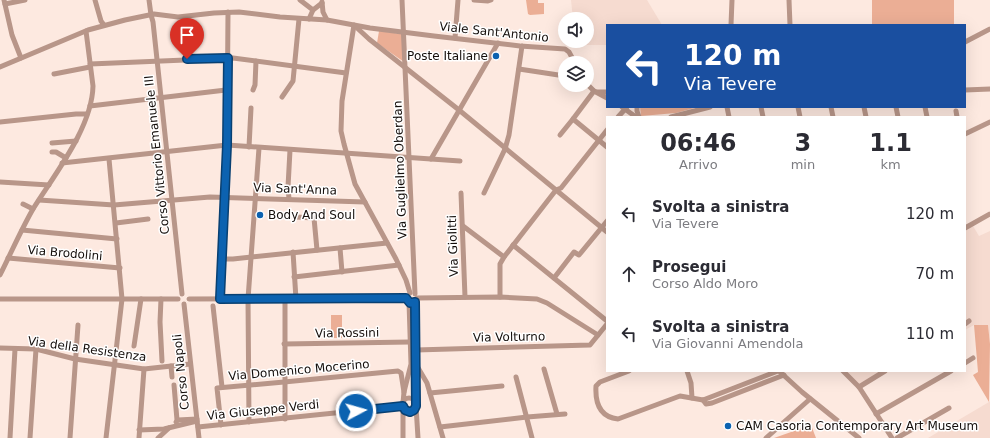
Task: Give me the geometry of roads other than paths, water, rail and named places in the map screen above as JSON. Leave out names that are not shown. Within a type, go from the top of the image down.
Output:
[{"type":"street","points":[[20,58],[4,2],[25,0]]},
{"type":"street","points":[[95,0],[101,21],[104,25]]},
{"type":"street","name":"Corso Vittorio Emanuele III","points":[[149,0],[153,22],[168,152],[182,294]]},
{"type":"street","points":[[300,0],[313,10]]},
{"type":"street","name":"Via Guglielmo Oberdan","points":[[402,0],[414,275],[412,298]]},
{"type":"street","points":[[455,38],[458,0]]},
{"type":"street","points":[[474,0],[491,0]]},
{"type":"street","points":[[731,24],[732,0]]},
{"type":"street","points":[[789,0],[790,24]]},
{"type":"street","points":[[309,19],[313,10],[322,2]]},
{"type":"street","points":[[322,2],[323,12],[327,20]]},
{"type":"street","points":[[220,299],[227,145],[226,90],[228,12]]},
{"type":"street","name":"Viale Sant'Antonio","points":[[0,67],[104,25],[154,14],[178,17],[228,12],[299,19],[327,20],[370,28],[522,46],[565,49],[571,56]]},
{"type":"street","points":[[282,97],[293,81],[299,19]]},
{"type":"street","points":[[354,25],[369,39],[460,111],[606,231]]},
{"type":"street","points":[[354,25],[341,113],[341,131],[355,184],[399,265],[412,298],[416,350],[416,405],[418,438]]},
{"type":"street","points":[[369,39],[370,28]]},
{"type":"street","points":[[966,41],[990,29]]},
{"type":"street","points":[[0,275],[33,209],[76,141],[90,106],[93,86],[86,31]]},
{"type":"street","points":[[431,159],[498,43]]},
{"type":"street","points":[[484,193],[505,149],[522,46]]},
{"type":"street","points":[[54,74],[90,66],[157,60],[228,58],[346,73]]},
{"type":"street","points":[[253,90],[255,85],[256,61]]},
{"type":"street","points":[[519,69],[558,75]]},
{"type":"street","points":[[966,90],[990,89]]},
{"type":"street","points":[[90,106],[226,90]]},
{"type":"street","points":[[594,91],[606,92]]},
{"type":"street","points":[[594,91],[606,97]]},
{"type":"street","points":[[560,135],[593,92]]},
{"type":"street","points":[[249,147],[250,108]]},
{"type":"street","points":[[619,116],[625,108],[635,116]]},
{"type":"street","points":[[675,116],[706,108]]},
{"type":"street","points":[[956,111],[957,116]]},
{"type":"street","points":[[0,122],[87,114]]},
{"type":"street","points":[[573,118],[606,146]]},
{"type":"street","points":[[966,134],[990,122]]},
{"type":"street","points":[[500,297],[500,264],[504,257],[556,190],[561,188],[606,131]]},
{"type":"street","points":[[52,143],[76,141]]},
{"type":"street","points":[[62,163],[227,145],[409,156],[460,161]]},
{"type":"street","points":[[249,422],[248,298],[259,148]]},
{"type":"street","points":[[289,199],[288,187],[290,150]]},
{"type":"street","points":[[52,152],[56,152],[66,158]]},
{"type":"street","points":[[106,438],[122,299],[109,159]]},
{"type":"street","points":[[0,182],[49,185]]},
{"type":"street","name":"Via Giolitti","points":[[462,193],[465,298]]},
{"type":"street","name":"Via Sant'Anna","points":[[39,200],[113,205],[224,197],[365,202]]},
{"type":"street","points":[[23,204],[33,209]]},
{"type":"street","points":[[966,227],[990,214]]},
{"type":"street","points":[[296,218],[314,218],[317,250]]},
{"type":"street","points":[[116,223],[148,219]]},
{"type":"street","points":[[554,278],[574,252],[579,255],[606,222]]},
{"type":"street","points":[[463,226],[504,257]]},
{"type":"street","points":[[22,230],[117,239]]},
{"type":"street","points":[[222,259],[387,243]]},
{"type":"street","points":[[513,245],[606,321]]},
{"type":"street","points":[[340,248],[342,272]]},
{"type":"street","points":[[292,252],[296,299]]},
{"type":"street","name":"Via Brodolini","points":[[8,258],[120,268]]},
{"type":"street","points":[[294,277],[399,265]]},
{"type":"street","points":[[406,280],[414,275]]},
{"type":"street","points":[[178,299],[182,294],[187,295],[189,299]]},
{"type":"street","points":[[189,299],[500,297],[537,299],[547,303],[598,335]]},
{"type":"street","points":[[403,438],[404,392],[411,364],[410,342],[412,298]]},
{"type":"street","points":[[0,299],[178,299],[184,304],[188,302],[189,299]]},
{"type":"street","points":[[134,346],[141,299]]},
{"type":"street","points":[[161,299],[160,322],[162,361]]},
{"type":"street","points":[[285,299],[285,419]]},
{"type":"street","name":"Corso Napoli","points":[[184,304],[199,438]]},
{"type":"street","points":[[213,306],[222,387]]},
{"type":"street","name":"Via Volturno","points":[[416,350],[590,345],[606,323]]},
{"type":"street","points":[[70,438],[78,325]]},
{"type":"street","name":"Via Rossini","points":[[284,344],[410,342]]},
{"type":"street","name":"Via della Resistenza","points":[[0,348],[36,350],[75,358],[144,368],[190,364]]},
{"type":"street","points":[[10,438],[15,349]]},
{"type":"street","points":[[30,438],[36,350]]},
{"type":"street","points":[[966,362],[973,358]]},
{"type":"street","points":[[171,366],[172,377]]},
{"type":"street","points":[[416,366],[427,383],[443,438]]},
{"type":"street","points":[[139,438],[144,368]]},
{"type":"street","points":[[544,369],[557,414]]},
{"type":"street","name":"Via Domenico Mocerino","points":[[221,424],[218,388],[222,387],[398,371],[401,373],[404,392]]},
{"type":"street","points":[[626,372],[600,382],[596,386],[601,411],[611,418],[618,419],[662,404],[680,396],[703,400],[775,372]]},
{"type":"street","points":[[687,372],[691,384],[692,398]]},
{"type":"street","points":[[780,372],[810,399],[859,438]]},
{"type":"street","points":[[844,372],[859,387],[892,438]]},
{"type":"street","points":[[859,387],[883,372]]},
{"type":"street","points":[[876,414],[949,372]]},
{"type":"street","points":[[703,400],[706,404],[712,403],[784,375]]},
{"type":"street","points":[[516,377],[532,438]]},
{"type":"street","name":"Corso Napoli","points":[[174,385],[177,420]]},
{"type":"street","points":[[430,393],[502,386]]},
{"type":"street","points":[[403,406],[407,399],[416,405]]},
{"type":"street","points":[[766,438],[810,399]]},
{"type":"street","points":[[403,406],[406,411],[412,412],[416,405]]},
{"type":"street","name":"Via Giuseppe Verdi","points":[[198,427],[403,406]]},
{"type":"street","points":[[898,438],[949,408]]},
{"type":"street","points":[[440,427],[565,414]]},
{"type":"street","points":[[158,438],[177,420],[197,420]]},
{"type":"street","points":[[139,430],[164,429],[197,420]]},
{"type":"place","name":"Poste Italiane","points":[[496,56]]},
{"type":"place","name":"Body And Soul","points":[[260,215]]},
{"type":"place","name":"CAM Casoria Contemporary Art Museum","points":[[728,426]]}]
